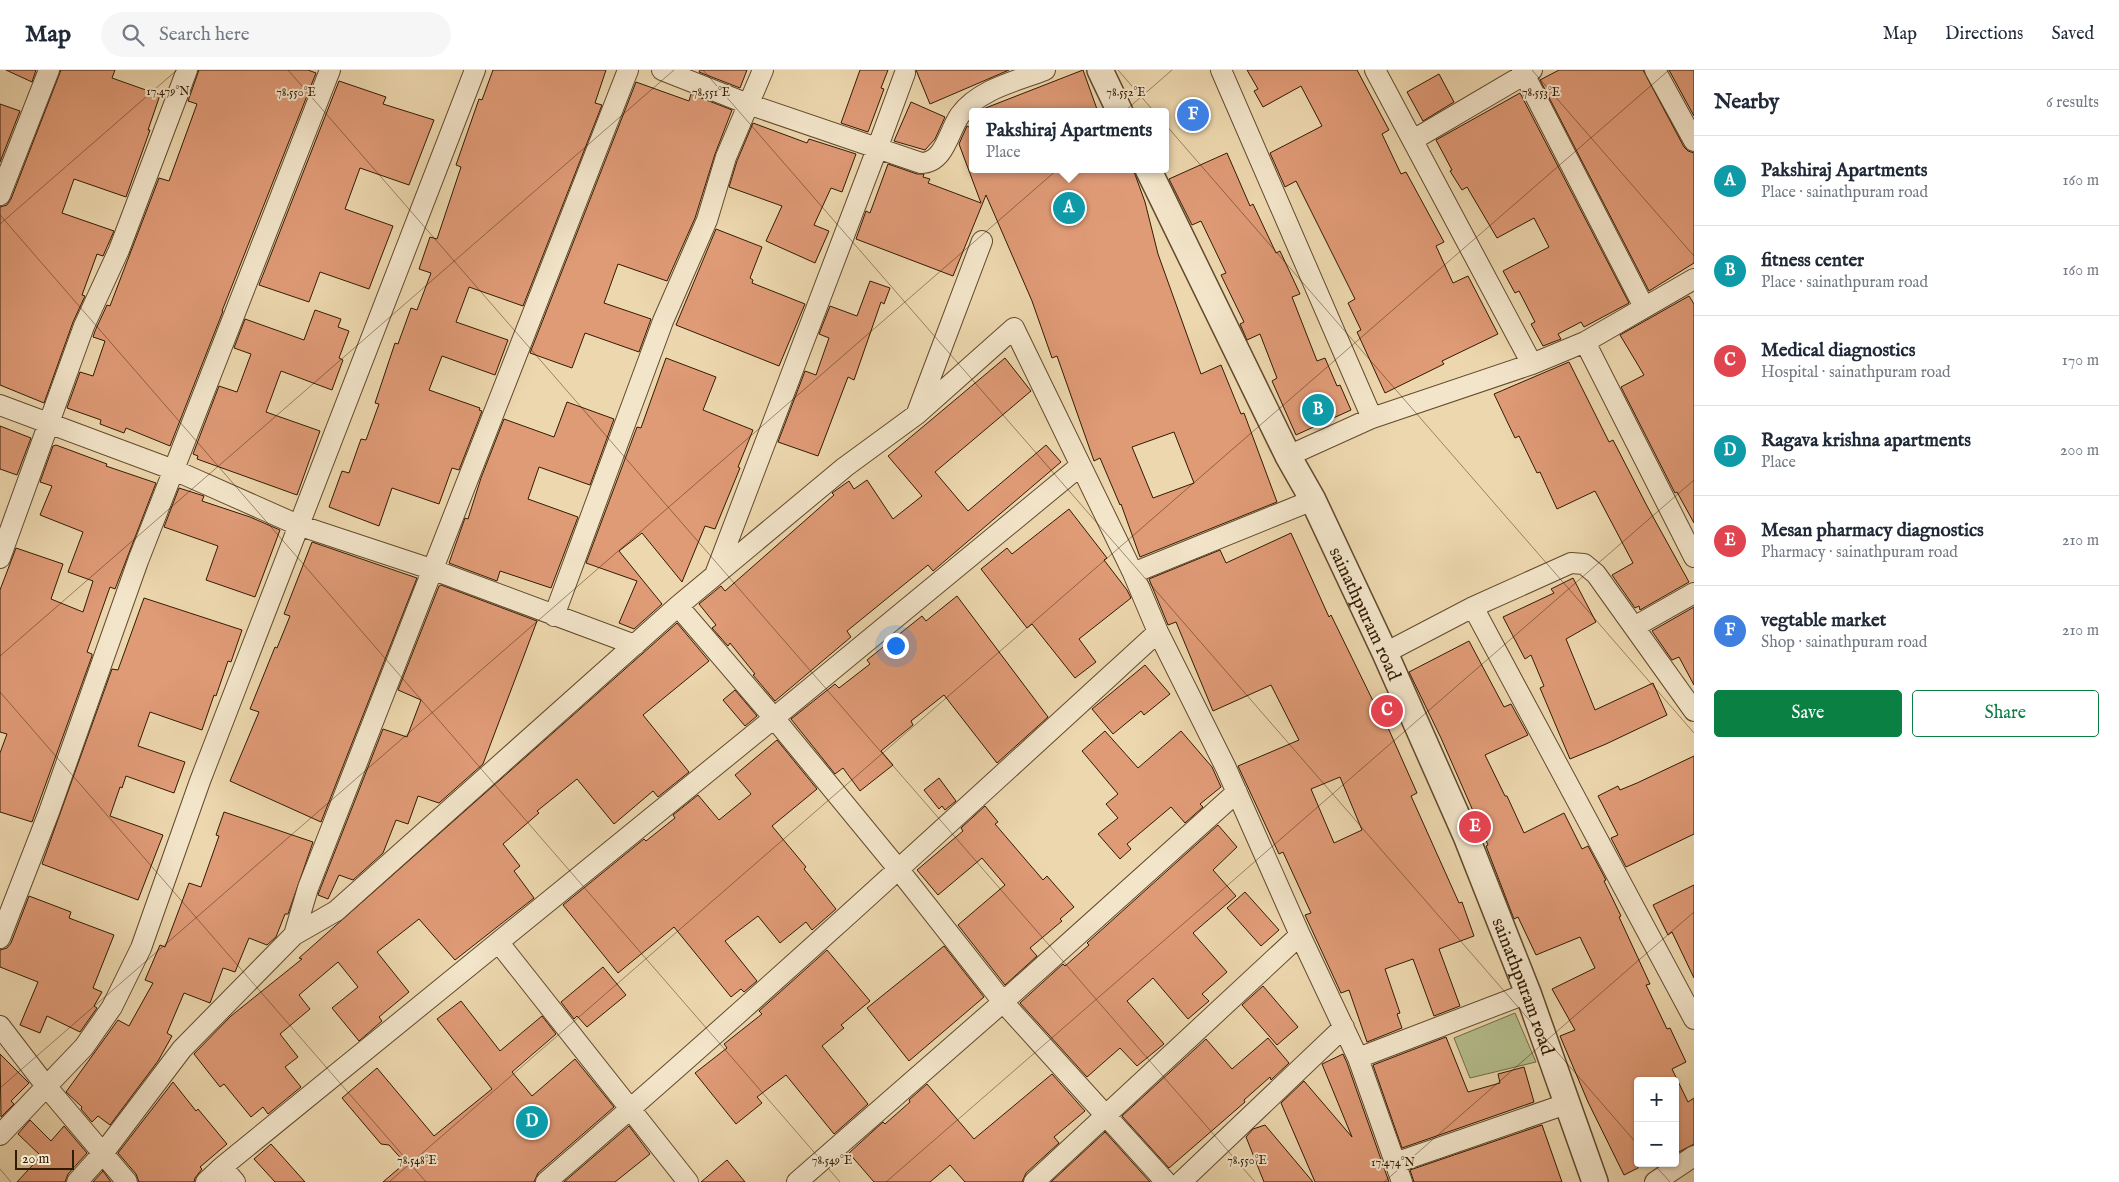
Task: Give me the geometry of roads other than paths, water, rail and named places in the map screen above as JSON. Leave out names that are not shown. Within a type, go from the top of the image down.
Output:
[{"type":"street","points":[[0,195],[49,70]]},
{"type":"street","points":[[0,558],[84,326],[119,250],[187,70]]},
{"type":"street","points":[[0,938],[49,812],[138,562],[330,70]]},
{"type":"street","points":[[0,1135],[84,1047],[112,1007],[141,948],[200,781],[475,70]]},
{"type":"street","points":[[294,935],[308,888],[395,669],[431,569],[628,70]]},
{"type":"street","points":[[662,70],[748,104],[921,163],[927,163],[934,159],[944,146],[960,116],[974,100],[1045,70]]},
{"type":"street","points":[[554,616],[663,321],[707,220],[726,157],[762,70]]},
{"type":"street","points":[[1102,70],[1118,108]]},
{"type":"street","points":[[1221,70],[1372,418]]},
{"type":"street","points":[[1375,70],[1532,364]]},
{"type":"street","points":[[1655,70],[1694,141]]},
{"type":"street","points":[[1413,140],[1527,71],[1644,307]]},
{"type":"street","points":[[716,574],[905,72]]},
{"type":"street","name":"sainathpuram road","points":[[1150,173],[1288,456],[1313,500],[1385,653],[1466,836],[1528,993],[1594,1182]]},
{"type":"street","points":[[916,415],[982,241]]},
{"type":"street","points":[[1288,456],[1372,418],[1532,364],[1585,342],[1694,280]]},
{"type":"street","points":[[77,1182],[104,1152],[182,1049],[294,935],[336,911],[678,606],[845,467],[916,415],[1014,328],[1133,573],[1158,632],[1236,792],[1300,935],[1344,1027],[1358,1058],[1402,1182]]},
{"type":"street","points":[[1585,342],[1694,557]]},
{"type":"street","points":[[0,405],[174,470],[298,525],[431,569],[635,645]]},
{"type":"street","points":[[206,1182],[229,1175],[499,943],[1080,466]]},
{"type":"street","points":[[1133,573],[1313,500]]},
{"type":"street","points":[[1385,653],[1554,569],[1571,563],[1584,564],[1596,574],[1694,711]]},
{"type":"street","points":[[1634,627],[1694,593]]},
{"type":"street","points":[[678,606],[774,718],[899,870],[1003,1002],[1166,1182]]},
{"type":"street","points":[[1473,608],[1694,1019]]},
{"type":"street","points":[[546,1182],[631,1109],[899,870],[1158,632]]},
{"type":"street","points":[[797,1182],[1003,1002],[1236,792]]},
{"type":"street","points":[[1034,1182],[1105,1114],[1300,935]]},
{"type":"street","points":[[499,943],[688,1182]]},
{"type":"street","points":[[1358,1058],[1528,993]]},
{"type":"street","points":[[0,1026],[46,1086],[104,1152],[127,1182]]},
{"type":"street","points":[[1180,1182],[1344,1027]]},
{"type":"street","points":[[1395,1163],[1566,1104]]},
{"type":"street","points":[[1655,1182],[1694,1156]]},
{"type":"place","name":"vegtable market","points":[[1193,115]]},
{"type":"place","name":"Pakshiraj Apartments","points":[[1069,208]]},
{"type":"place","name":"fitness center","points":[[1318,410]]},
{"type":"place","name":"Medical diagnostics","points":[[1387,711]]},
{"type":"place","name":"Mesan pharmacy diagnostics","points":[[1475,827]]},
{"type":"place","name":"Ragava krishna apartments","points":[[532,1122]]}]
